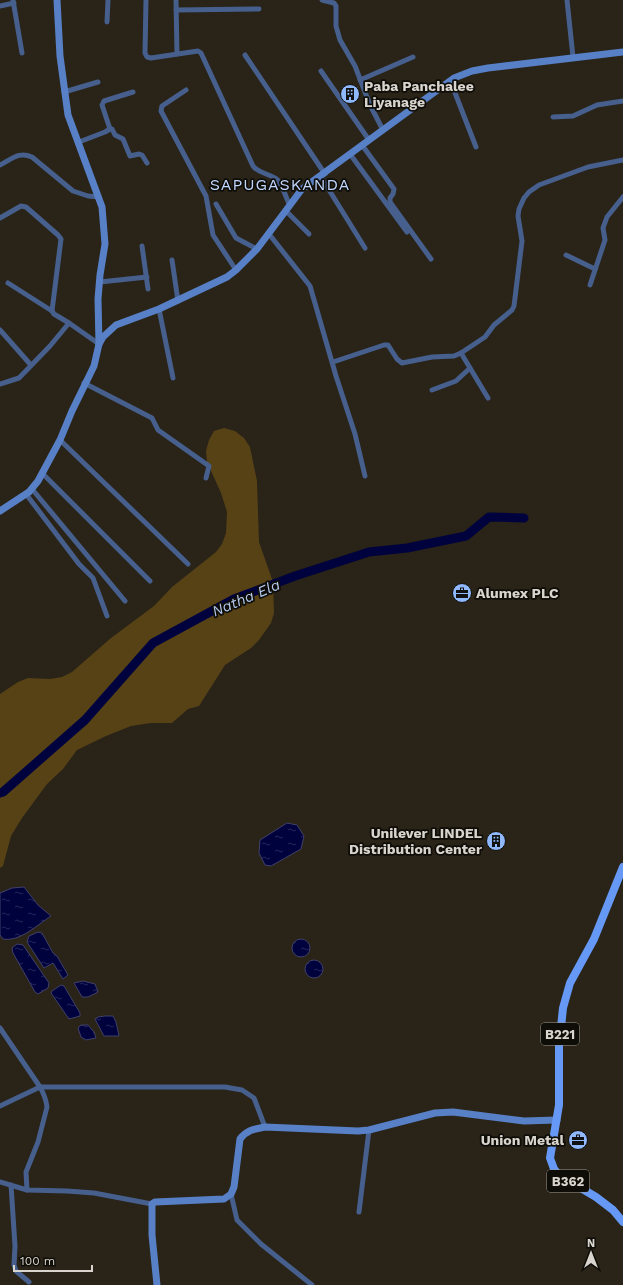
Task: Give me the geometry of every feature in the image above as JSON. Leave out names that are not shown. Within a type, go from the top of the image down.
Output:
[{"type":"main road","name":"B221","points":[[557,1120],[559,1105],[560,1032],[564,1000],[570,983],[594,939],[623,867]]},
{"type":"main road","name":"B362","points":[[557,1120],[550,1158],[554,1169],[566,1180],[596,1197],[613,1210],[623,1222]]},
{"type":"street","points":[[0,511],[29,492],[42,473],[60,440],[84,383],[94,366],[99,344],[98,299],[105,244],[102,207],[68,115],[60,56],[57,0]]},
{"type":"street","points":[[107,22],[108,0]]},
{"type":"street","points":[[146,0],[145,53],[147,57],[151,58],[198,51],[201,53],[253,166],[256,170],[279,181],[288,208],[309,234]]},
{"type":"street","points":[[176,0],[177,54]]},
{"type":"street","points":[[322,0],[336,6],[336,26],[340,40],[355,66],[370,105],[383,130]]},
{"type":"street","points":[[567,0],[573,57]]},
{"type":"street","points":[[0,6],[14,2],[22,53]]},
{"type":"street","points":[[176,10],[259,8]]},
{"type":"street","points":[[99,344],[103,337],[116,325],[178,301],[218,282],[236,270],[257,249],[302,189],[450,80],[480,69],[623,52]]},
{"type":"street","points":[[245,55],[322,175],[364,248]]},
{"type":"street","points":[[360,80],[413,57]]},
{"type":"street","points":[[321,71],[369,140]]},
{"type":"street","points":[[450,80],[476,147]]},
{"type":"street","points":[[64,92],[98,82]]},
{"type":"street","points":[[186,90],[162,106],[161,111],[206,196],[213,235],[236,270]]},
{"type":"street","points":[[133,92],[103,102],[110,129],[112,129],[115,135],[123,139],[130,156],[139,154],[142,155],[147,163]]},
{"type":"street","points":[[553,117],[573,116],[596,105],[623,101]]},
{"type":"street","points":[[78,142],[110,129]]},
{"type":"street","points":[[362,145],[394,189],[390,202],[431,259]]},
{"type":"street","points":[[0,165],[19,154],[25,154],[32,157],[73,191],[88,196],[99,197]]},
{"type":"street","points":[[350,154],[407,232]]},
{"type":"street","points":[[333,362],[384,345],[388,345],[397,359],[402,363],[461,354],[484,337],[494,325],[514,308],[522,241],[518,216],[519,209],[524,198],[529,192],[539,185],[588,167],[623,160]]},
{"type":"street","points":[[590,285],[605,240],[603,228],[607,217],[623,197]]},
{"type":"street","points":[[216,204],[236,238],[257,249]]},
{"type":"street","points":[[0,218],[20,206],[26,207],[50,227],[61,239],[52,311]]},
{"type":"street","points":[[269,234],[310,286],[355,434],[365,476]]},
{"type":"street","points":[[142,246],[148,289]]},
{"type":"street","points":[[566,255],[595,269]]},
{"type":"street","points":[[172,260],[178,301]]},
{"type":"street","points":[[100,282],[147,277]]},
{"type":"street","points":[[8,283],[52,311],[54,314],[99,344]]},
{"type":"street","points":[[159,309],[173,378]]},
{"type":"street","points":[[0,384],[19,378],[30,364],[50,346],[69,323]]},
{"type":"street","points":[[0,330],[30,364]]},
{"type":"street","points":[[461,354],[488,398]]},
{"type":"street","points":[[432,390],[456,381],[470,368]]},
{"type":"street","points":[[84,383],[152,418],[158,430],[209,466],[206,478]]},
{"type":"street","points":[[60,440],[188,564]]},
{"type":"street","points":[[42,473],[150,581]]},
{"type":"street","points":[[29,492],[125,601]]},
{"type":"street","points":[[29,492],[79,564],[93,578],[107,616]]},
{"type":"street","points":[[0,1028],[45,1095],[47,1107],[38,1142],[26,1172],[27,1190]]},
{"type":"street","points":[[0,1106],[40,1087],[225,1087],[242,1090],[254,1098],[265,1127]]},
{"type":"street","points":[[0,1182],[27,1190],[67,1191],[94,1194],[152,1204],[155,1202],[209,1201],[224,1199],[231,1194],[234,1187],[240,1139],[244,1133],[252,1129],[265,1127],[358,1131],[369,1130],[435,1113],[453,1112],[524,1121],[557,1120]]},
{"type":"street","points":[[360,1212],[369,1130]]},
{"type":"street","points":[[11,1185],[15,1246],[14,1265],[16,1272],[29,1282]]},
{"type":"street","points":[[231,1194],[237,1220],[261,1244],[312,1285]]},
{"type":"street","points":[[152,1204],[152,1235],[157,1285]]},
{"type":"shaded area","points":[[224,428],[235,431],[244,438],[250,447],[257,481],[259,542],[273,582],[274,613],[271,623],[259,640],[251,648],[225,665],[199,706],[188,709],[172,723],[151,723],[131,726],[77,750],[63,769],[47,784],[22,818],[11,836],[3,866],[0,868],[0,694],[18,682],[28,678],[50,679],[62,677],[72,672],[111,638],[154,606],[172,587],[216,552],[222,544],[226,533],[227,512],[221,493],[207,462],[206,451],[209,440],[214,431]]},
{"type":"water","points":[[287,823],[297,825],[304,836],[301,849],[271,866],[265,865],[259,853],[260,840]]},
{"type":"water","points":[[24,887],[38,905],[51,916],[16,938],[3,939],[0,935],[0,893],[12,888]]},
{"type":"water","points":[[38,932],[42,933],[68,975],[63,979],[53,963],[44,968],[27,942],[29,936]]},
{"type":"water","points":[[301,939],[307,942],[310,948],[307,954],[301,957],[295,954],[292,948],[295,942]]},
{"type":"water","points":[[17,944],[23,945],[49,983],[48,988],[38,994],[35,992],[13,953],[12,948]]},
{"type":"water","points":[[314,960],[320,963],[323,969],[320,975],[314,978],[308,975],[305,969],[308,963]]},
{"type":"water","points":[[83,981],[95,984],[98,992],[88,997],[82,997],[74,983]]},
{"type":"water","points":[[61,985],[64,986],[80,1013],[80,1016],[69,1019],[51,993]]},
{"type":"water","points":[[105,1016],[113,1016],[119,1036],[104,1036],[95,1019]]},
{"type":"water","points":[[81,1025],[88,1025],[94,1032],[96,1038],[86,1040],[81,1037],[78,1028]]},
{"type":"waterway","name":"Natha Ela","points":[[0,793],[85,720],[153,643],[234,599],[295,576],[369,552],[407,548],[466,536],[489,517],[524,518]]},
{"type":"place","name":"Paba Panchalee Liyanage","points":[[350,94]]},
{"type":"place","name":"Alumex PLC","points":[[462,593]]},
{"type":"place","name":"Unilever LINDEL Distribution Center","points":[[496,841]]},
{"type":"place","name":"Union Metal","points":[[578,1140]]},
{"type":"district","name":"SAPUGASKANDA","points":[[280,184]]}]
